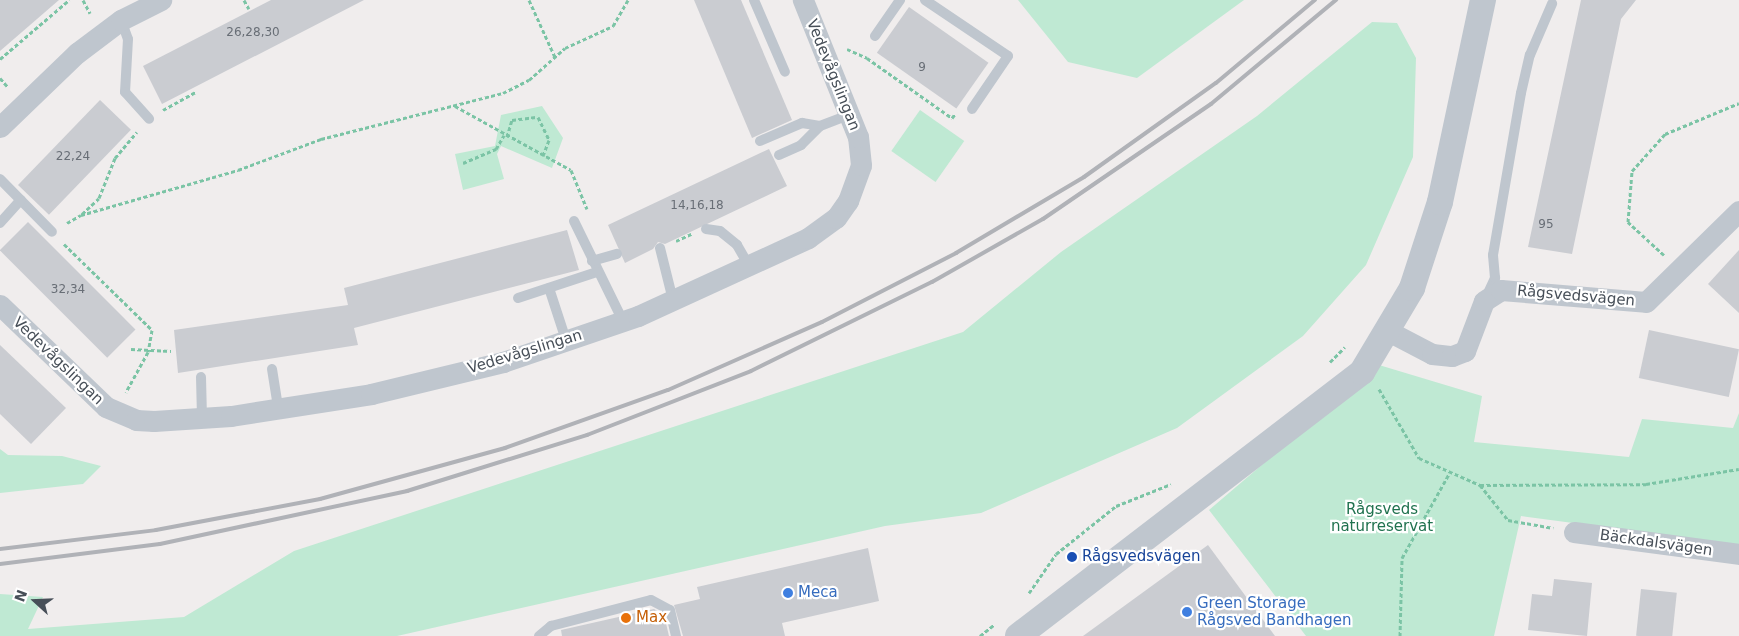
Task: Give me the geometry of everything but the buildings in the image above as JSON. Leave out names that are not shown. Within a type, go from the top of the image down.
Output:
[{"type":"street","points":[[0,128],[77,53],[121,20],[161,0]]},
{"type":"street","name":"Vedevågslingan","points":[[0,305],[106,407],[136,420],[202,418],[370,394],[504,362],[623,321],[808,238],[836,218],[848,201],[861,165],[849,115],[803,0]]},
{"type":"street","points":[[1010,627],[1362,372],[1390,332],[1412,288],[1440,202],[1483,0]]},
{"type":"street","name":"Rågsvedsvägen","points":[[1484,301],[1501,290],[1646,302],[1682,271],[1739,211]]},
{"type":"street","points":[[1390,332],[1432,354],[1465,352],[1484,301]]},
{"type":"street","name":"Bäckdalsvägen","points":[[1574,532],[1739,554]]},
{"type":"lane","points":[[754,0],[785,72]]},
{"type":"lane","points":[[875,36],[900,0]]},
{"type":"lane","points":[[925,0],[1008,56],[972,109]]},
{"type":"lane","points":[[1484,301],[1495,278],[1493,254],[1521,93],[1530,55],[1552,4]]},
{"type":"lane","points":[[121,20],[128,39],[125,92],[149,119]]},
{"type":"lane","points":[[779,155],[801,145],[820,126],[849,115]]},
{"type":"lane","points":[[760,141],[802,123],[820,126]]},
{"type":"lane","points":[[0,179],[52,232]]},
{"type":"lane","points":[[0,223],[21,200]]},
{"type":"lane","points":[[574,221],[597,272],[613,295],[623,321]]},
{"type":"lane","points":[[706,229],[720,231],[737,245],[749,266]]},
{"type":"lane","points":[[660,251],[673,300]]},
{"type":"lane","points":[[592,261],[617,254]]},
{"type":"lane","points":[[518,298],[597,272]]},
{"type":"lane","points":[[549,288],[566,340]]},
{"type":"lane","points":[[272,369],[278,408]]},
{"type":"lane","points":[[200,377],[202,418]]},
{"type":"lane","points":[[540,636],[551,626],[651,600],[670,610],[676,636]]},
{"type":"path","points":[[0,59],[69,0]]},
{"type":"path","points":[[82,0],[90,13]]},
{"type":"path","points":[[244,0],[249,9]]},
{"type":"path","points":[[529,0],[555,57]]},
{"type":"path","points":[[81,215],[238,170],[321,139],[503,94],[529,80],[555,57],[613,26],[628,0]]},
{"type":"path","points":[[844,48],[867,58],[952,118],[958,111],[972,109]]},
{"type":"path","points":[[0,78],[8,86]]},
{"type":"path","points":[[124,396],[148,352],[152,330],[52,232],[81,215],[99,198],[115,158],[149,119],[196,92]]},
{"type":"path","points":[[1682,271],[1628,222],[1632,172],[1665,134],[1739,103]]},
{"type":"path","points":[[455,106],[506,136],[571,170],[584,194]]},
{"type":"path","points":[[463,163],[496,149],[506,136],[512,120],[538,117],[549,140],[543,156]]},
{"type":"path","points":[[660,251],[679,239],[706,229]]},
{"type":"path","points":[[1326,365],[1352,338]]},
{"type":"path","points":[[131,348],[148,352],[171,351]]},
{"type":"path","points":[[1340,352],[1378,386],[1419,458],[1480,486],[1508,520],[1574,532]]},
{"type":"path","points":[[1480,486],[1646,484],[1739,469]]},
{"type":"path","points":[[1400,636],[1402,558],[1450,472]]},
{"type":"path","points":[[1024,600],[1056,554],[1116,506],[1180,480]]},
{"type":"path","points":[[980,636],[1010,627]]},
{"type":"green space","points":[[1018,0],[1244,0],[1137,78],[1068,62]]},
{"type":"green space","points":[[1372,22],[1397,23],[1416,58],[1413,157],[1366,265],[1303,336],[1177,428],[981,513],[885,526],[397,636],[0,636],[0,594],[43,597],[28,629],[184,617],[294,551],[963,332],[1061,252],[1257,116]]},
{"type":"green space","points":[[542,106],[563,138],[552,168],[501,146],[497,154],[504,179],[463,190],[455,154],[495,146],[501,115]]},
{"type":"green space","points":[[920,110],[964,141],[936,182],[891,151]]},
{"type":"green space","name":"Rågsveds naturreservat","points":[[1379,365],[1482,396],[1474,442],[1629,457],[1642,419],[1733,428],[1739,413],[1739,545],[1521,516],[1494,636],[1306,636],[1209,510]]},
{"type":"green space","points":[[0,449],[8,455],[62,456],[101,466],[83,484],[0,493]]},
{"type":"railway","points":[[0,549],[156,530],[320,499],[505,448],[668,390],[822,322],[956,253],[1084,177],[1216,83],[1315,0]]},
{"type":"railway","points":[[0,564],[160,544],[407,491],[587,435],[751,371],[932,282],[1043,219],[1211,104],[1336,0]]},
{"type":"place","name":"Rågsvedsvägen","points":[[1072,557]]},
{"type":"place","name":"Meca","points":[[788,593]]},
{"type":"place","name":"Green Storage Rågsved Bandhagen","points":[[1187,612]]},
{"type":"place","name":"Max","points":[[626,618]]}]
